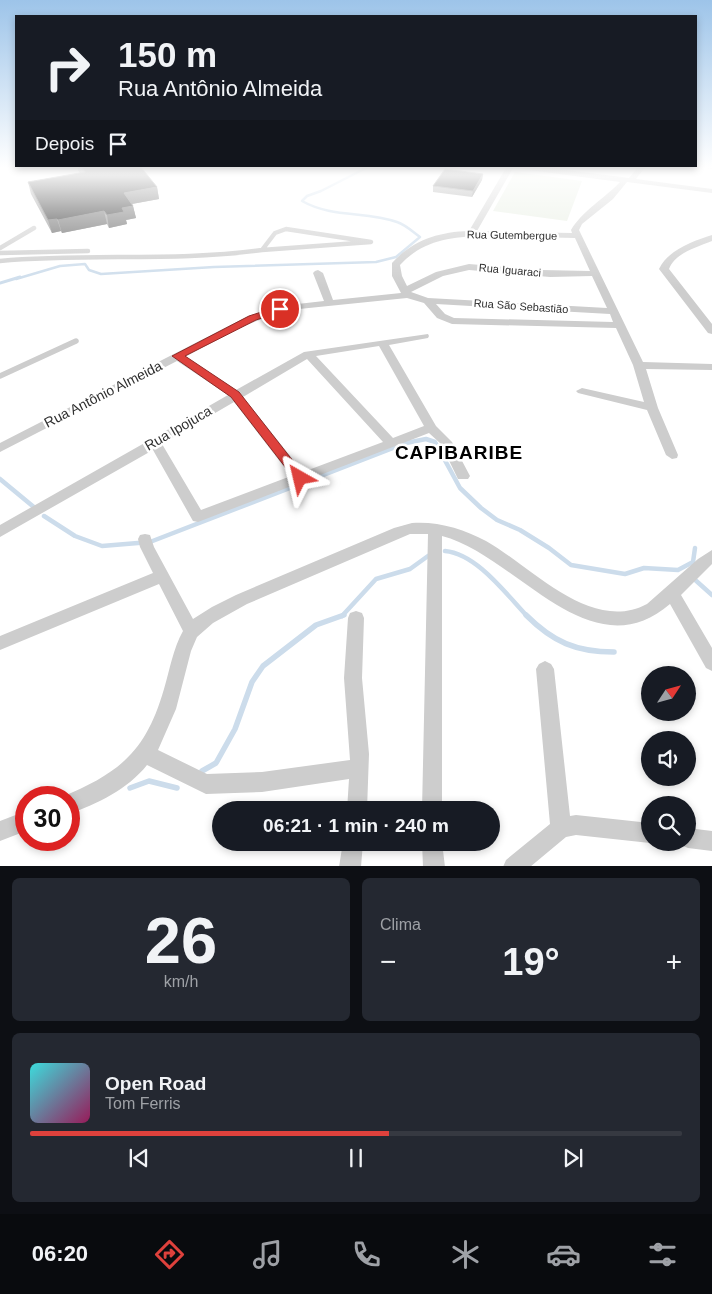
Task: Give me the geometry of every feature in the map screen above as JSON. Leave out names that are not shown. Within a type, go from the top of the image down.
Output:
[{"type":"street","points":[[472,233],[488,206]]},
{"type":"street","points":[[599,206],[577,226],[577,236],[639,364],[652,408],[672,455]]},
{"type":"street","name":"Rua Gutembergue","points":[[407,293],[394,268],[402,255],[428,240],[472,233],[577,236]]},
{"type":"street","points":[[712,238],[676,255],[666,262],[664,268],[712,330]]},
{"type":"street","name":"Rua Iguaraci","points":[[407,293],[434,276],[462,268],[566,274],[595,273]]},
{"type":"street","points":[[318,273],[329,302]]},
{"type":"street","points":[[407,293],[427,301],[441,316],[452,321],[621,325]]},
{"type":"street","name":"Rua Antônio Almeida","points":[[0,448],[177,356],[266,313],[280,309],[329,302],[407,293]]},
{"type":"street","name":"Rua São Sebastião","points":[[427,301],[614,311]]},
{"type":"street","name":"Rua Ipojuca","points":[[0,532],[154,441],[308,354],[424,336]]},
{"type":"street","points":[[383,343],[431,428],[446,442],[463,476]]},
{"type":"street","points":[[308,354],[391,444]]},
{"type":"street","points":[[177,356],[235,395],[300,478]]},
{"type":"street","points":[[639,364],[712,367]]},
{"type":"street","points":[[582,392],[652,408]]},
{"type":"street","points":[[154,441],[198,517],[431,428]]},
{"type":"street","points":[[80,799],[118,780],[134,768],[145,754],[166,715],[184,648],[192,632],[214,614],[232,605],[399,532],[416,528],[435,529],[461,536],[480,544],[556,598],[590,614],[619,620],[642,614],[672,594],[712,556]]},
{"type":"street","points":[[432,801],[435,529]]},
{"type":"street","points":[[146,543],[192,632]]},
{"type":"street","points":[[0,643],[163,576]]},
{"type":"street","points":[[672,594],[712,663]]},
{"type":"street","points":[[356,618],[354,678],[360,754],[357,801]]},
{"type":"street","points":[[545,669],[561,828]]},
{"type":"street","points":[[145,754],[176,771],[206,784],[262,782],[359,768]]},
{"type":"street","points":[[513,866],[561,828],[576,825],[641,832]]},
{"type":"street","points":[[0,832],[15,826]]},
{"type":"street","points":[[696,839],[712,841]]},
{"type":"street","points":[[350,866],[352,851]]},
{"type":"street","points":[[433,851],[434,866]]},
{"type":"lane","points":[[0,248],[15,241],[34,228]]},
{"type":"lane","points":[[0,261],[225,255],[371,242],[283,230],[275,233],[261,251]]},
{"type":"lane","points":[[326,245],[329,236]]},
{"type":"lane","points":[[0,253],[88,251]]},
{"type":"lane","points":[[0,376],[76,341]]},
{"type":"shaded area","points":[[496,206],[572,206],[567,221],[493,211]]},
{"type":"building","points":[[41,206],[131,206],[122,208],[124,212],[107,215],[104,211],[58,220],[48,220]]},
{"type":"waterway","points":[[16,279],[60,266],[85,264],[89,270],[101,274],[214,267],[376,262],[396,257],[420,237],[397,222],[373,216],[325,210],[314,206]]},
{"type":"waterway","points":[[0,283],[20,277]]},
{"type":"waterway","points":[[44,516],[75,536],[102,546],[150,542],[406,443],[426,439],[435,442],[460,488],[481,508],[497,520],[520,530],[549,548],[571,565],[625,574],[644,568],[678,570],[693,562],[695,548]]},
{"type":"waterway","points":[[0,479],[35,508]]},
{"type":"waterway","points":[[445,551],[468,559],[479,567],[490,576],[526,615]]},
{"type":"waterway","points":[[342,616],[376,579],[410,569],[428,556]]},
{"type":"waterway","points":[[693,578],[712,595]]},
{"type":"waterway","points":[[526,615],[546,632],[566,644],[588,650],[614,652]]},
{"type":"waterway","points":[[202,771],[216,763],[235,729],[252,682],[263,666],[316,625],[342,616]]},
{"type":"waterway","points":[[130,788],[149,781],[177,788]]},
{"type":"district","name":"CAPIBARIBE","points":[[459,452]]},
{"type":"route","points":[[280,309],[252,318],[177,356],[235,395],[300,478]]}]
